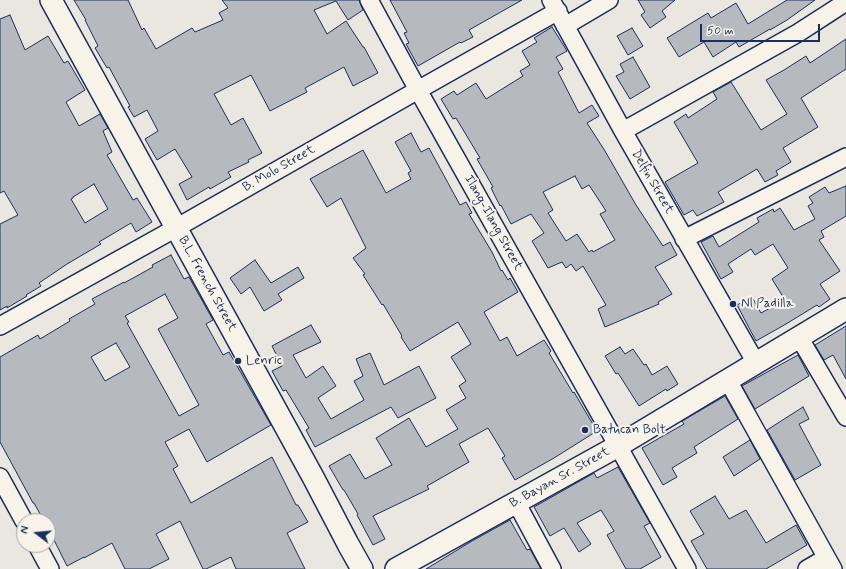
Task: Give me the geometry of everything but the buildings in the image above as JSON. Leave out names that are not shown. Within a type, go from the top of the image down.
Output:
[{"type":"street","name":"B.L. French Street","points":[[51,0],[314,476],[362,569]]},
{"type":"street","name":"Ilang-Ilang Street","points":[[369,0],[687,569]]},
{"type":"street","name":"B. Molo Street","points":[[0,326],[558,12],[609,0]]},
{"type":"street","points":[[623,131],[798,33],[846,2]]},
{"type":"street","name":"Delfin Street","points":[[558,12],[623,131],[756,363]]},
{"type":"street","points":[[684,239],[846,158]]},
{"type":"street","name":"B. Bayan Sr. Street","points":[[396,569],[618,446],[727,379],[846,309]]},
{"type":"street","points":[[799,337],[846,417]]},
{"type":"street","points":[[727,379],[829,563],[807,569]]},
{"type":"street","points":[[0,476],[20,513]]},
{"type":"street","points":[[516,502],[552,569]]},
{"type":"street","points":[[41,553],[50,569]]},
{"type":"place","name":"Nl Padilla","points":[[733,304]]},
{"type":"place","name":"Lenric","points":[[238,361]]},
{"type":"place","name":"Batucan Bolt","points":[[585,430]]}]
